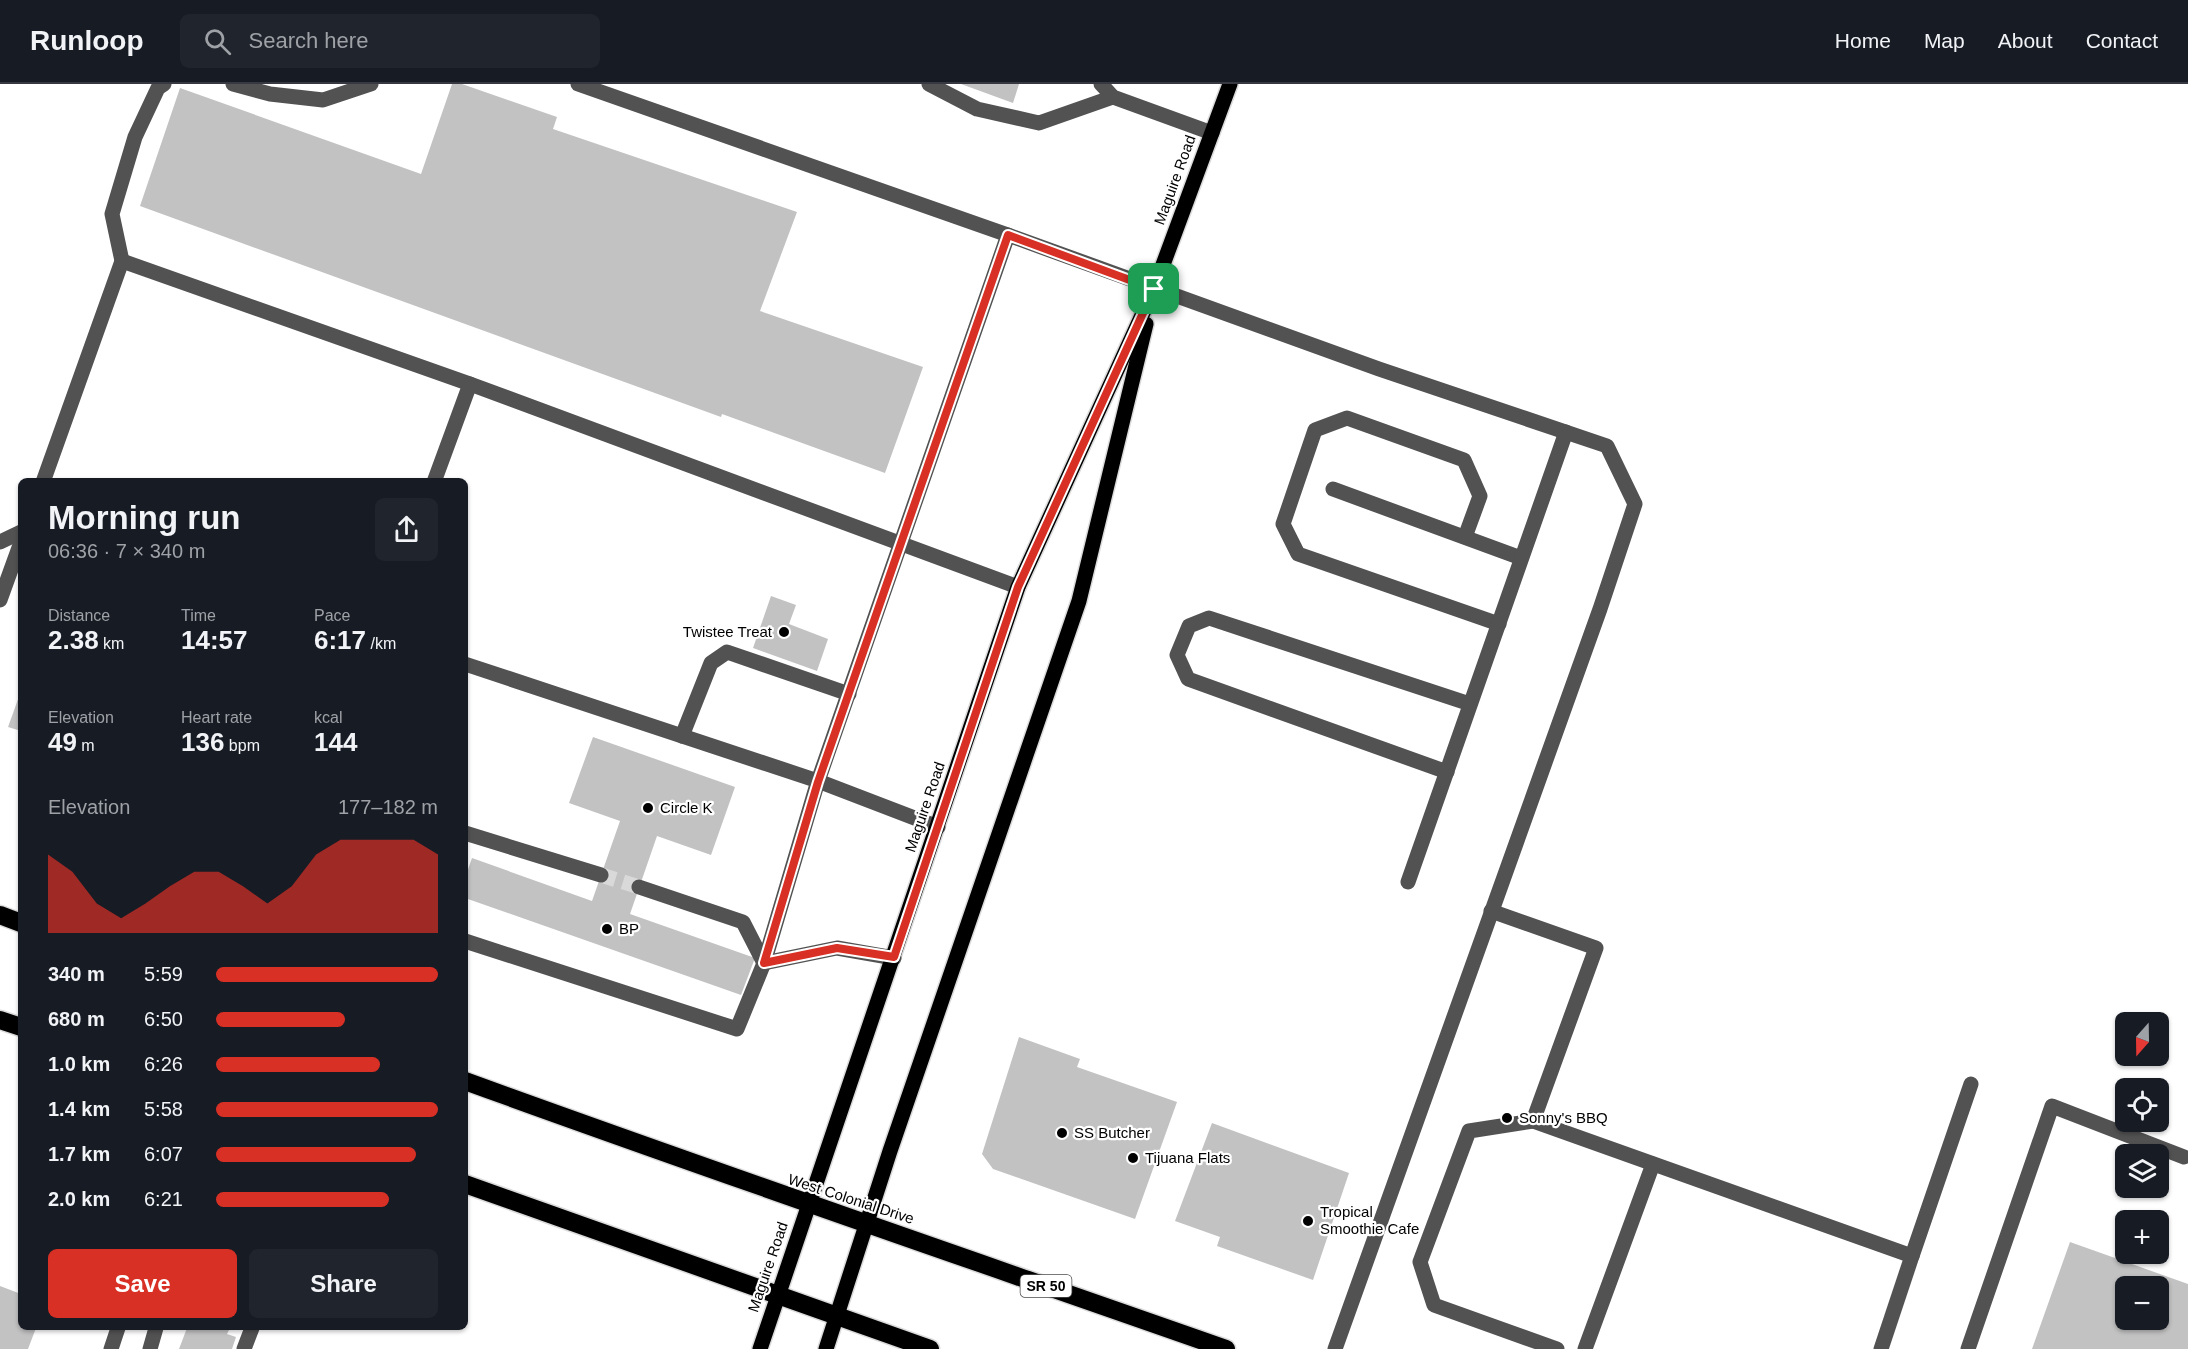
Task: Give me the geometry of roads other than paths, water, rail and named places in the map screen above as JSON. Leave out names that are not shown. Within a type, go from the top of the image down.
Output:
[{"type":"highway","points":[[0,915],[18,922]]},
{"type":"highway","points":[[0,1020],[18,1026]]},
{"type":"highway","name":"West Colonial Drive","points":[[468,1082],[1226,1349]]},
{"type":"highway","points":[[468,1185],[930,1349]]},
{"type":"main road","name":"Maguire Road","points":[[760,1349],[1018,587],[1154,289],[1230,84]]},
{"type":"main road","name":"Maguire Road","points":[[826,1349],[867,1222],[1079,601],[1154,289]]},
{"type":"lane","points":[[44,478],[122,261],[112,214],[135,137],[158,88],[164,84]]},
{"type":"lane","points":[[233,84],[270,94],[323,100],[371,84]]},
{"type":"lane","points":[[578,84],[1008,235],[1154,289],[1606,446],[1635,504],[1335,1349]]},
{"type":"lane","points":[[929,84],[977,110],[1039,123],[1113,97]]},
{"type":"lane","points":[[1101,84],[1113,97],[1212,133]]},
{"type":"lane","points":[[468,941],[737,1029],[764,963],[818,782],[1008,235]]},
{"type":"lane","points":[[122,261],[470,384],[1018,587]]},
{"type":"lane","points":[[435,478],[470,384]]},
{"type":"lane","points":[[1465,537],[1480,496],[1464,460],[1347,418],[1315,430],[1283,524],[1298,554],[1498,624]]},
{"type":"lane","points":[[1408,882],[1566,432]]},
{"type":"lane","points":[[1333,489],[1521,558]]},
{"type":"lane","points":[[0,542],[18,533]]},
{"type":"lane","points":[[0,600],[18,550]]},
{"type":"lane","points":[[1447,772],[1188,680],[1177,655],[1189,626],[1209,618],[1224,621],[1470,704]]},
{"type":"lane","points":[[682,736],[711,663],[727,652],[849,694]]},
{"type":"lane","points":[[468,665],[818,782],[938,827]]},
{"type":"lane","points":[[468,834],[601,875]]},
{"type":"lane","points":[[639,887],[743,922],[764,963]]},
{"type":"lane","points":[[1491,911],[1596,948],[1533,1121]]},
{"type":"lane","points":[[764,963],[837,948],[894,957]]},
{"type":"lane","points":[[1881,1349],[1971,1084]]},
{"type":"lane","points":[[1968,1349],[2052,1106],[2184,1157]]},
{"type":"lane","points":[[1557,1349],[1434,1305],[1420,1262],[1469,1131],[1533,1121],[1912,1256]]},
{"type":"lane","points":[[1585,1349],[1653,1164]]},
{"type":"lane","points":[[111,1349],[117,1330]]},
{"type":"lane","points":[[150,1349],[155,1330]]},
{"type":"lane","points":[[244,1349],[251,1330]]},
{"type":"tunnel","points":[[601,875],[639,887]]},
{"type":"place","name":"Twistee Treat","points":[[784,632]]},
{"type":"place","name":"Circle K","points":[[648,808]]},
{"type":"place","name":"BP","points":[[607,929]]},
{"type":"place","name":"Sonny's BBQ","points":[[1507,1118]]},
{"type":"place","name":"SS Butcher","points":[[1062,1133]]},
{"type":"place","name":"Tijuana Flats","points":[[1133,1158]]},
{"type":"place","name":"Tropical Smoothie Cafe","points":[[1308,1221]]}]
